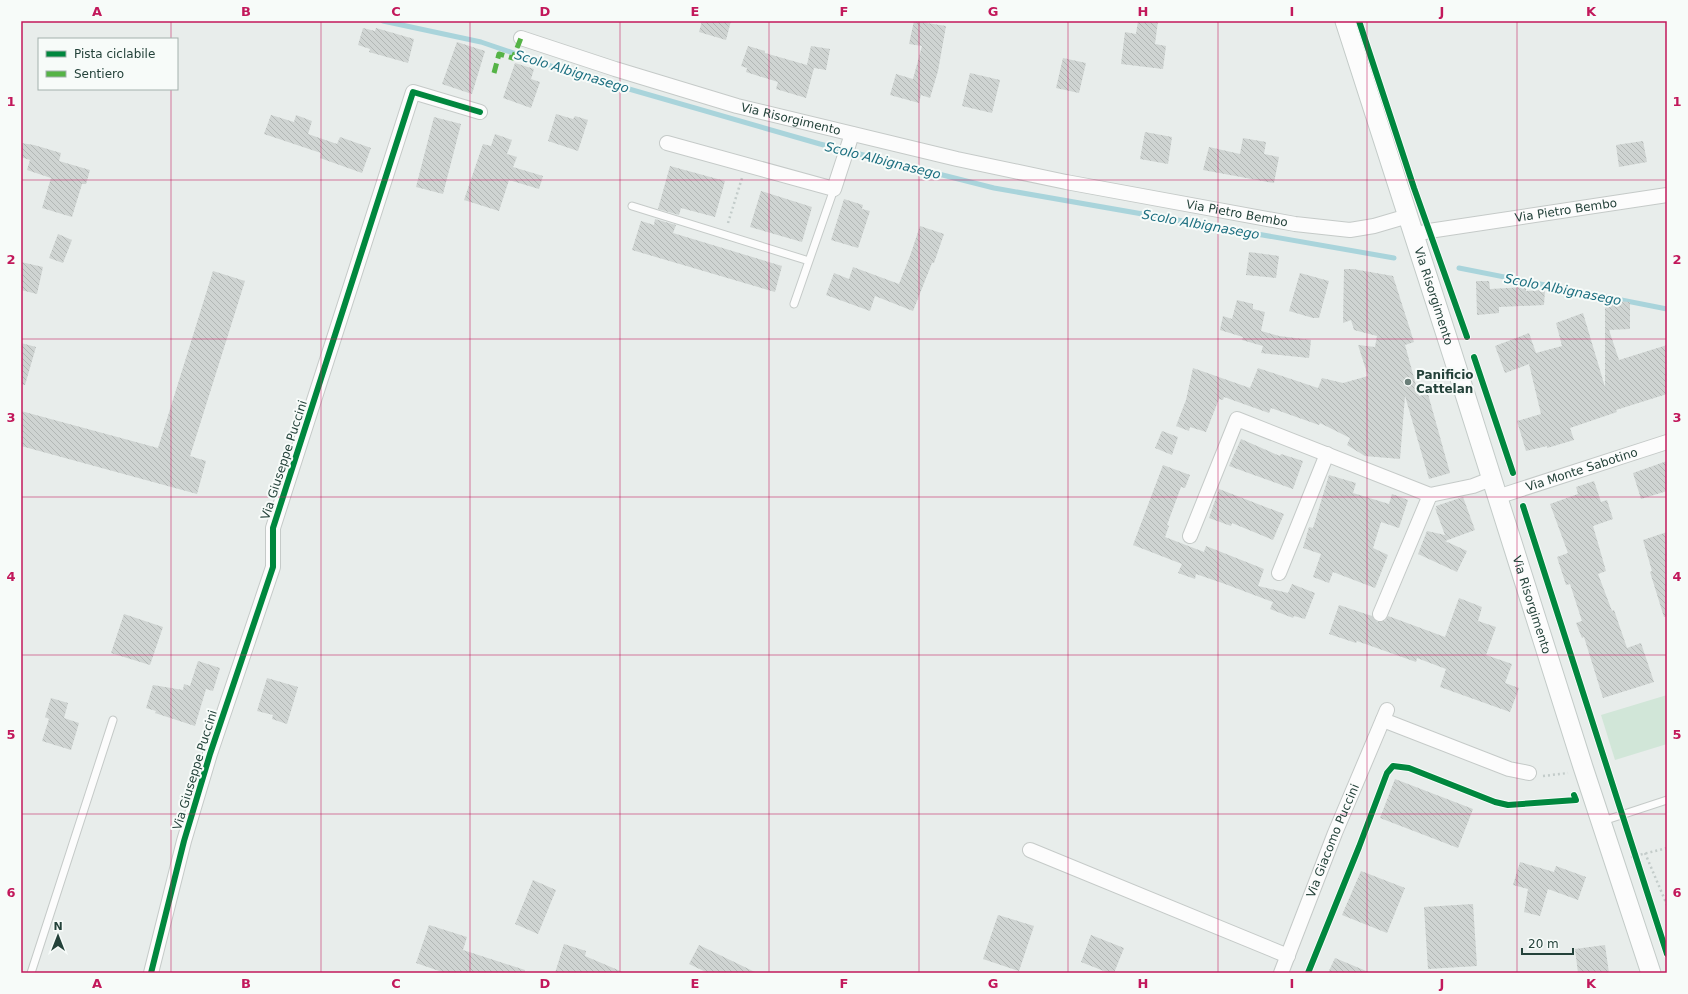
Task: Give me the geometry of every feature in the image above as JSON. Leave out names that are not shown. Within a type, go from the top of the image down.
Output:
[{"type":"main road","points":[[1345,21],[1414,235]]},
{"type":"main road","name":"Via Risorgimento","points":[[1414,235],[1583,767],[1651,973]]},
{"type":"street","name":"Via Risorgimento","points":[[521,38],[615,69],[737,106],[849,145],[1066,182]]},
{"type":"street","name":"Via Giuseppe Puccini","points":[[151,973],[184,841],[206,769],[273,567],[273,528],[413,92],[480,112]]},
{"type":"street","points":[[667,143],[834,189],[849,145]]},
{"type":"street","name":"Via Pietro Bembo","points":[[1066,182],[1295,224],[1350,230],[1374,226],[1408,216]]},
{"type":"street","name":"Via Pietro Bembo","points":[[1414,235],[1429,231],[1667,195]]},
{"type":"street","points":[[1190,536],[1237,419],[1430,495],[1380,614]]},
{"type":"street","name":"Via Monte Sabotino","points":[[1430,495],[1473,486],[1494,488],[1667,442]]},
{"type":"street","points":[[1279,573],[1327,454]]},
{"type":"street","name":"Via Giacomo Puccini","points":[[1280,973],[1288,956],[1335,832],[1385,715],[1508,769],[1529,773]]},
{"type":"street","points":[[1030,850],[1288,956]]},
{"type":"lane","points":[[794,304],[834,189]]},
{"type":"lane","points":[[632,206],[809,261]]},
{"type":"lane","points":[[31,973],[112,720]]},
{"type":"lane","points":[[1602,822],[1667,800]]},
{"type":"path","points":[[725,235],[746,164]]},
{"type":"path","points":[[1529,773],[1545,776],[1565,775],[1583,767]]},
{"type":"path","points":[[1614,862],[1667,848]]},
{"type":"path","points":[[1645,853],[1667,906]]},
{"type":"green space","points":[[1667,695],[1667,744],[1615,760],[1601,715]]},
{"type":"building","points":[[702,21],[731,21],[726,40],[699,32]]},
{"type":"building","points":[[914,21],[946,26],[938,71],[930,98],[921,95],[919,103],[890,95],[896,74],[913,79],[922,46],[909,44]]},
{"type":"building","points":[[1138,21],[1158,21],[1155,44],[1166,46],[1163,69],[1121,64],[1125,32],[1136,34]]},
{"type":"building","points":[[363,28],[375,31],[376,28],[414,39],[408,63],[369,52],[370,49],[358,45]]},
{"type":"building","points":[[457,42],[485,51],[472,94],[442,84]]},
{"type":"building","points":[[748,46],[765,51],[765,53],[807,65],[811,46],[830,49],[826,70],[814,68],[806,98],[776,89],[778,82],[746,72],[747,68],[741,66]]},
{"type":"building","points":[[1063,58],[1086,63],[1079,93],[1056,88]]},
{"type":"building","points":[[515,63],[534,69],[531,79],[540,82],[531,108],[503,98]]},
{"type":"building","points":[[970,73],[1000,80],[992,113],[962,106]]},
{"type":"building","points":[[556,114],[573,119],[575,116],[588,120],[578,151],[548,141]]},
{"type":"building","points":[[271,115],[294,122],[296,115],[312,121],[308,134],[337,144],[340,137],[371,148],[362,173],[320,158],[321,153],[264,134]]},
{"type":"building","points":[[434,117],[461,124],[443,194],[416,187]]},
{"type":"building","points":[[1145,132],[1172,137],[1168,164],[1140,159]]},
{"type":"building","points":[[495,134],[512,140],[507,154],[517,157],[513,167],[543,176],[539,189],[509,180],[499,211],[464,200],[483,144],[491,146]]},
{"type":"building","points":[[1243,138],[1266,142],[1264,154],[1279,157],[1274,183],[1203,170],[1209,147],[1240,154]]},
{"type":"building","points":[[1643,141],[1647,162],[1619,167],[1616,145]]},
{"type":"building","points":[[21,143],[34,145],[61,153],[59,161],[90,170],[86,184],[82,184],[72,217],[42,208],[51,178],[27,170],[30,160],[21,157]]},
{"type":"building","points":[[670,166],[725,181],[715,217],[681,208],[679,215],[658,209]]},
{"type":"building","points":[[761,191],[812,207],[802,242],[750,227]]},
{"type":"building","points":[[844,199],[863,205],[862,209],[870,211],[858,248],[831,240]]},
{"type":"building","points":[[655,219],[676,225],[673,233],[782,266],[775,292],[632,250],[641,221],[654,225]]},
{"type":"building","points":[[920,226],[944,234],[934,263],[932,263],[913,311],[875,296],[870,311],[826,295],[834,273],[849,279],[853,267],[899,284]]},
{"type":"building","points":[[58,234],[72,240],[63,263],[49,258]]},
{"type":"building","points":[[1249,252],[1279,256],[1276,278],[1246,275]]},
{"type":"building","points":[[21,262],[43,267],[37,294],[21,290]]},
{"type":"building","points":[[1344,269],[1353,269],[1393,276],[1414,342],[1405,345],[1419,396],[1428,394],[1450,473],[1429,479],[1405,396],[1400,459],[1365,456],[1347,445],[1350,438],[1320,423],[1319,425],[1271,408],[1269,413],[1224,397],[1223,400],[1219,399],[1206,432],[1190,427],[1189,431],[1176,426],[1186,400],[1193,368],[1250,388],[1258,368],[1318,388],[1322,378],[1343,383],[1368,376],[1358,345],[1375,347],[1377,336],[1354,330],[1351,320],[1343,323]]},
{"type":"building","points":[[213,271],[245,281],[190,456],[206,461],[197,494],[21,446],[21,411],[158,448]]},
{"type":"building","points":[[1300,273],[1329,281],[1319,318],[1313,318],[1289,311]]},
{"type":"building","points":[[1476,281],[1489,281],[1490,289],[1526,287],[1526,291],[1545,290],[1544,305],[1499,307],[1499,313],[1477,315]]},
{"type":"building","points":[[1237,300],[1253,304],[1253,309],[1265,312],[1261,331],[1279,336],[1311,340],[1309,358],[1261,353],[1263,346],[1242,340],[1243,337],[1220,330],[1223,316],[1232,319]]},
{"type":"building","points":[[1617,301],[1630,302],[1630,329],[1609,330],[1619,360],[1667,345],[1667,394],[1616,410],[1617,412],[1570,428],[1574,440],[1547,448],[1547,446],[1526,451],[1517,421],[1541,414],[1529,364],[1505,373],[1495,346],[1529,333],[1536,353],[1562,346],[1556,323],[1583,313],[1605,387],[1605,309],[1606,305]]},
{"type":"building","points":[[21,343],[36,347],[25,385],[21,384]]},
{"type":"building","points":[[1162,431],[1178,437],[1172,455],[1155,448]]},
{"type":"building","points":[[1241,439],[1280,456],[1281,454],[1303,461],[1293,489],[1229,466]]},
{"type":"building","points":[[1667,461],[1667,491],[1641,499],[1633,473]]},
{"type":"building","points":[[1163,465],[1190,475],[1185,488],[1181,487],[1167,525],[1169,526],[1165,537],[1204,552],[1206,546],[1264,569],[1258,586],[1288,593],[1292,584],[1315,593],[1305,619],[1294,616],[1293,618],[1270,609],[1273,602],[1225,584],[1196,574],[1195,579],[1178,573],[1182,564],[1133,545]]},
{"type":"building","points":[[1329,475],[1356,483],[1353,493],[1389,504],[1392,494],[1408,500],[1399,528],[1381,522],[1373,548],[1388,555],[1375,588],[1333,572],[1329,583],[1313,577],[1321,554],[1303,548],[1309,527],[1313,528]]},
{"type":"building","points":[[1594,481],[1601,502],[1607,500],[1613,519],[1593,526],[1606,571],[1598,574],[1612,611],[1614,610],[1627,648],[1641,643],[1654,682],[1603,698],[1584,637],[1582,638],[1576,623],[1582,621],[1570,584],[1566,585],[1557,557],[1568,553],[1550,504],[1578,494],[1576,487]]},
{"type":"building","points":[[1219,489],[1284,514],[1273,540],[1232,523],[1231,526],[1209,518]]},
{"type":"building","points":[[1463,497],[1475,530],[1445,541],[1467,551],[1457,572],[1418,554],[1427,531],[1445,535],[1435,508],[1437,509],[1436,506]]},
{"type":"building","points":[[1667,532],[1667,617],[1664,617],[1650,572],[1652,571],[1643,540]]},
{"type":"building","points":[[1459,598],[1482,607],[1478,621],[1496,627],[1486,655],[1512,664],[1505,683],[1519,688],[1510,712],[1440,687],[1446,669],[1417,658],[1416,662],[1357,641],[1356,643],[1329,634],[1339,605],[1372,616],[1377,622],[1385,621],[1388,616],[1445,637]]},
{"type":"building","points":[[124,614],[163,627],[150,665],[111,653]]},
{"type":"building","points":[[198,661],[220,668],[213,691],[206,689],[195,726],[155,713],[156,711],[146,708],[153,685],[183,690],[184,684],[190,686]]},
{"type":"building","points":[[267,678],[298,687],[287,724],[272,719],[273,715],[257,711]]},
{"type":"building","points":[[51,698],[68,703],[64,718],[79,723],[71,750],[42,741],[49,719],[45,717]]},
{"type":"building","points":[[1395,779],[1473,809],[1458,848],[1380,818]]},
{"type":"building","points":[[1520,862],[1554,872],[1556,866],[1586,877],[1578,900],[1548,889],[1540,916],[1524,912],[1528,889],[1513,885]]},
{"type":"building","points":[[1361,871],[1405,888],[1387,933],[1342,915]]},
{"type":"building","points":[[533,880],[556,890],[538,934],[515,924]]},
{"type":"building","points":[[1473,904],[1477,966],[1428,969],[1424,907]]},
{"type":"building","points":[[998,915],[1034,926],[1019,971],[983,959]]},
{"type":"building","points":[[429,925],[467,937],[463,950],[525,970],[525,973],[445,973],[416,963]]},
{"type":"building","points":[[1091,935],[1124,948],[1114,973],[1109,973],[1081,962]]},
{"type":"building","points":[[564,944],[586,951],[585,956],[625,973],[555,973]]},
{"type":"building","points":[[699,945],[757,973],[708,973],[689,964]]},
{"type":"building","points":[[1605,945],[1609,973],[1578,973],[1575,949]]},
{"type":"building","points":[[1335,958],[1371,973],[1328,973]]},
{"type":"waterway","name":"Scolo Albignasego","points":[[383,21],[481,42],[563,70],[820,144],[994,188],[1394,258]]},
{"type":"waterway","name":"Scolo Albignasego","points":[[1459,268],[1667,309]]},
{"type":"marked path","points":[[494,73],[499,54],[513,58],[521,38]]},
{"type":"cycle path","points":[[1359,21],[1414,188],[1467,337]]},
{"type":"cycle path","points":[[151,973],[184,841],[210,754],[273,567],[273,528],[413,92],[480,112]]},
{"type":"cycle path","points":[[1474,357],[1513,473]]},
{"type":"cycle path","points":[[1523,506],[1667,954]]},
{"type":"cycle path","points":[[1308,973],[1387,773],[1393,766],[1409,768],[1495,802],[1508,805],[1576,800],[1574,795]]},
{"type":"place","name":"Panificio Cattelan","points":[[1408,382]]}]
